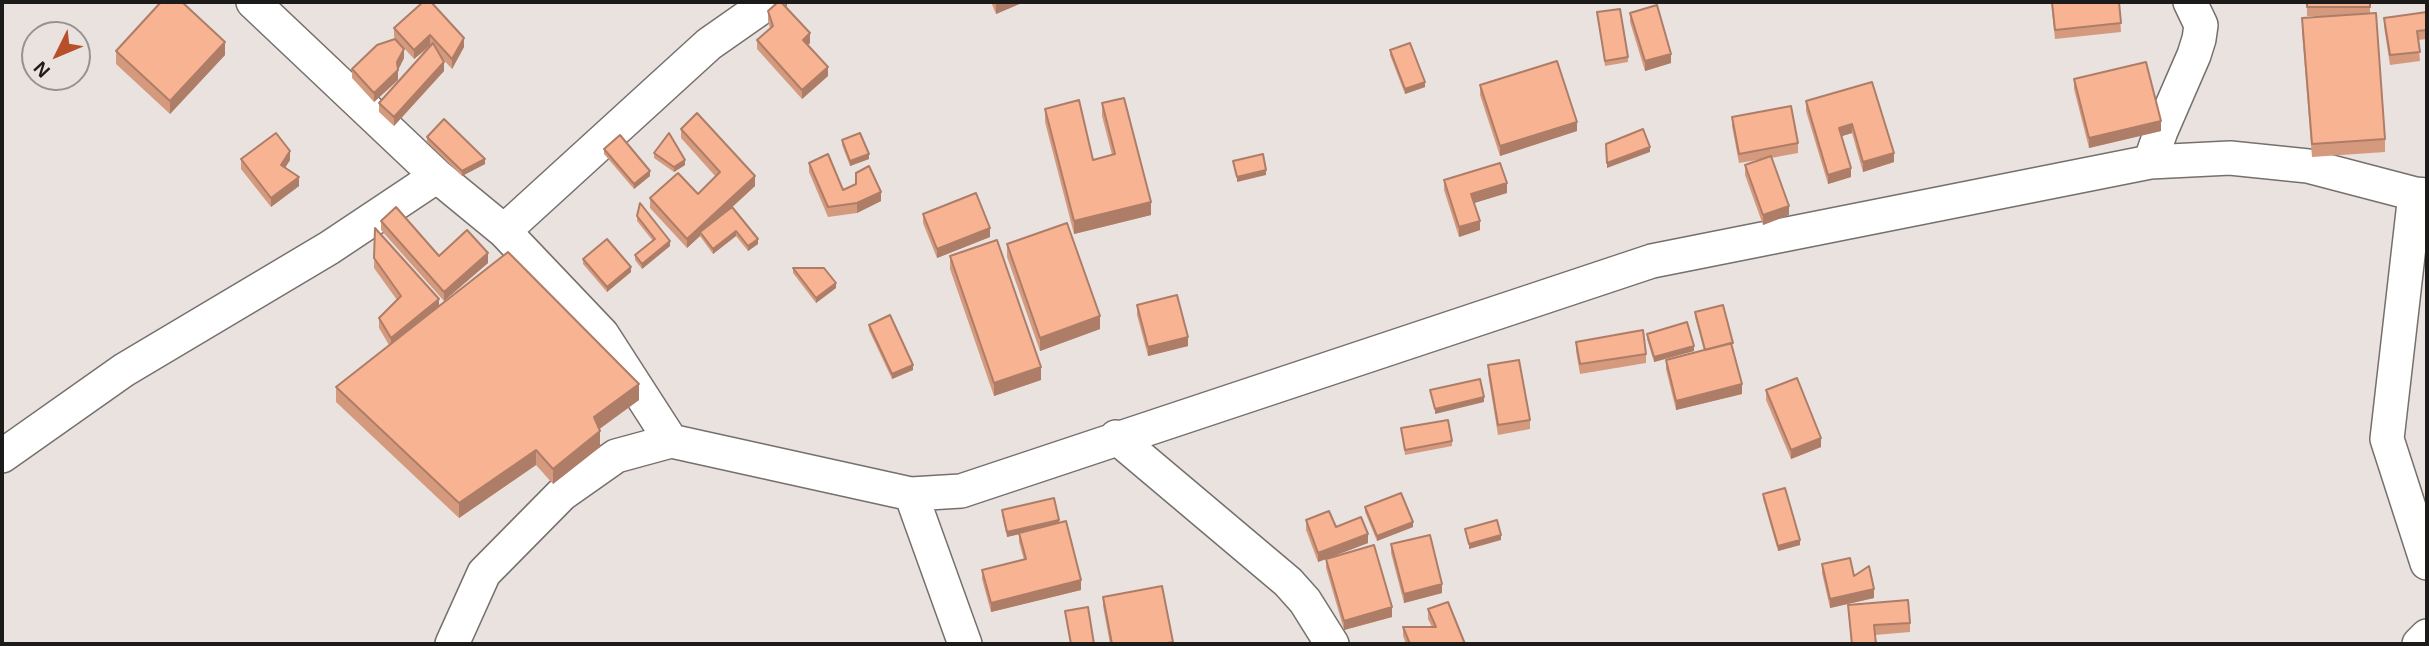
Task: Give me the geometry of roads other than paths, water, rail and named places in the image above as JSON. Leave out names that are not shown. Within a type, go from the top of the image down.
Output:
[{"type":"street","points":[[253,2],[437,176],[505,230],[602,334],[671,441]]},
{"type":"street","points":[[505,230],[709,44],[769,2]]},
{"type":"street","points":[[2150,162],[2199,39],[2201,25],[2190,2]]},
{"type":"street","points":[[452,644],[484,573],[562,494],[616,456],[671,441],[911,494],[961,491],[1116,437],[1652,261],[2150,162],[2230,158],[2308,166],[2421,194],[2387,439],[2427,563]]},
{"type":"street","points":[[2,456],[124,370],[330,248],[437,176]]},
{"type":"street","points":[[1116,437],[1287,582],[1305,601],[1332,644]]},
{"type":"street","points":[[911,494],[965,644]]},
{"type":"street","points":[[2419,644],[2427,636]]}]
